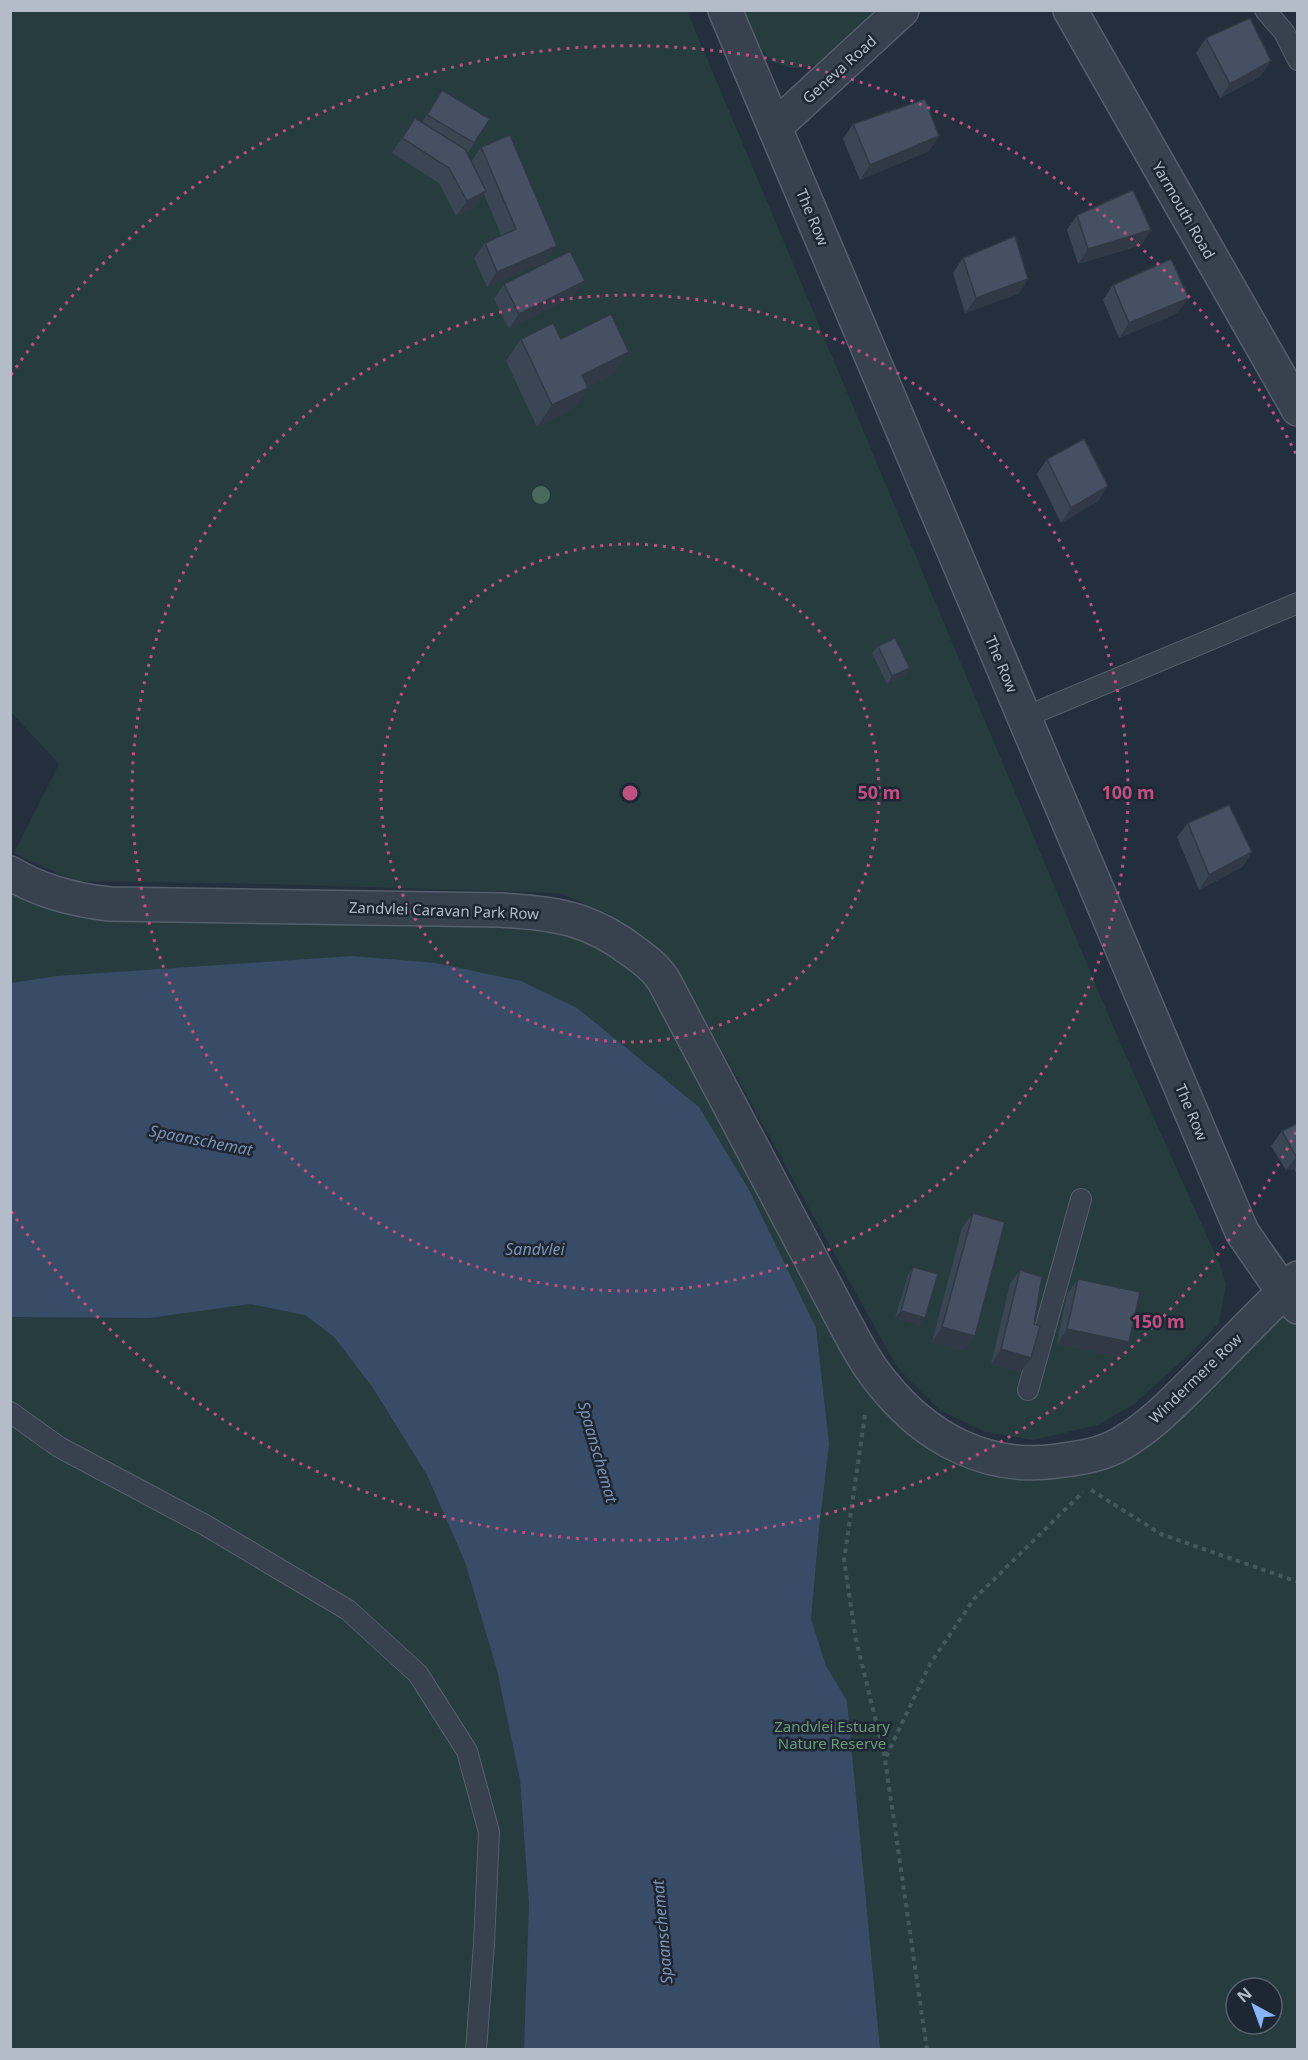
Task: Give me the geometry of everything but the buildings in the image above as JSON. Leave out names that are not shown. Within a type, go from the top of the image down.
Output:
[{"type":"street","name":"The Row","points":[[725,10],[1242,1232],[1293,1292]]},
{"type":"street","name":"Geneva Road","points":[[775,127],[902,10]]},
{"type":"street","name":"Yarmouth Road","points":[[1070,10],[1298,409]]},
{"type":"street","name":"Zandvlei Caravan Park Row","points":[[10,873],[63,896],[109,904],[501,910],[551,914],[583,922],[605,933],[647,962],[664,981],[840,1314]]},
{"type":"street","name":"Windermere Row","points":[[840,1314],[881,1383],[913,1418],[954,1444],[994,1460],[1043,1463],[1088,1456],[1121,1444],[1163,1413],[1293,1292]]},
{"type":"lane","points":[[1264,10],[1284,32],[1298,60]]},
{"type":"lane","points":[[1025,717],[1298,603]]},
{"type":"lane","points":[[1028,1390],[1081,1199]]},
{"type":"lane","points":[[10,1412],[59,1446],[205,1525],[348,1610],[418,1674],[467,1751],[489,1832],[476,2049]]},
{"type":"path","points":[[866,1411],[844,1560],[856,1640],[885,1759],[927,2049]]},
{"type":"path","points":[[885,1759],[930,1664],[974,1599],[1088,1488],[1161,1534],[1298,1582]]},
{"type":"green space","points":[[11,11],[687,11],[1121,1045],[1219,1263],[1226,1284],[1219,1323],[1195,1349],[1134,1404],[1098,1425],[1033,1440],[986,1432],[941,1411],[898,1369],[674,964],[609,914],[559,893],[74,881],[14,853],[59,764],[11,712]]},
{"type":"green space","points":[[745,11],[881,11],[849,41],[824,60],[811,66],[798,68],[781,65],[766,55]]},
{"type":"green space","name":"Zandvlei Estuary Nature Reserve","points":[[10,876],[54,897],[539,913],[638,958],[832,1319],[954,1444],[1088,1456],[1238,1338],[1298,1307],[1297,2049],[11,2049]]},
{"type":"water","name":"Sandvlei","points":[[352,956],[436,963],[521,981],[577,1008],[699,1107],[748,1188],[816,1328],[829,1444],[811,1619],[826,1666],[847,1701],[880,2049],[524,2049],[529,1904],[520,1779],[497,1670],[465,1562],[427,1475],[373,1388],[334,1337],[305,1315],[250,1304],[149,1318],[11,1317],[11,983],[57,976]]},
{"type":"water label","name":"Spaanschemat","points":[[201,1140]]},
{"type":"water label","name":"Spaanschemat","points":[[598,1452]]},
{"type":"water label","name":"Spaanschemat","points":[[662,1932]]}]
